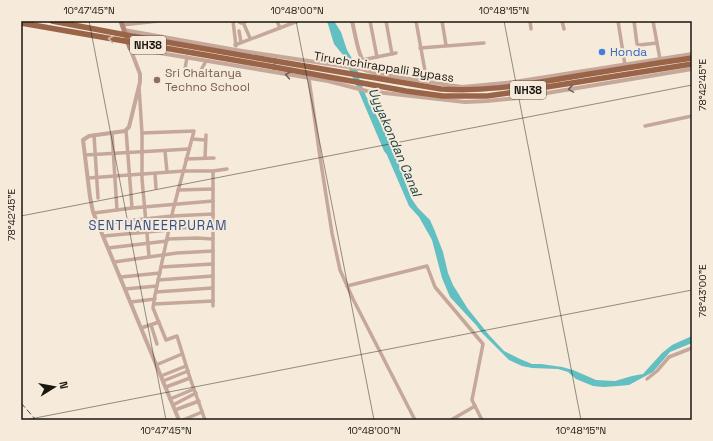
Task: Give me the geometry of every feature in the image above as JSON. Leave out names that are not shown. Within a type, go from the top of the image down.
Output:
[{"type":"highway","name":"NH38","points":[[52,21],[275,64]]},
{"type":"highway","name":"NH38","points":[[21,23],[275,64],[286,60]]},
{"type":"highway","name":"Tiruchchirappalli Bypass","points":[[286,60],[293,64],[363,73],[441,89],[463,91],[485,90],[692,58]]},
{"type":"highway","name":"Tiruchchirappalli Bypass","points":[[275,64],[291,70],[406,91],[443,96],[487,96],[692,64]]},
{"type":"main road","points":[[122,26],[130,48]]},
{"type":"street","points":[[122,26],[158,21]]},
{"type":"street","points":[[233,21],[236,50]]},
{"type":"street","points":[[238,21],[239,23],[245,22],[250,38]]},
{"type":"street","points":[[277,21],[280,28]]},
{"type":"street","points":[[235,45],[250,38],[298,21]]},
{"type":"street","points":[[352,21],[359,52],[367,68],[388,76]]},
{"type":"street","points":[[370,21],[377,57]]},
{"type":"street","points":[[386,21],[392,54]]},
{"type":"street","points":[[416,21],[427,82]]},
{"type":"street","points":[[442,21],[446,45]]},
{"type":"street","points":[[530,21],[531,29]]},
{"type":"street","points":[[562,21],[564,29]]},
{"type":"street","points":[[618,21],[625,65]]},
{"type":"street","points":[[634,21],[637,44],[657,43]]},
{"type":"street","points":[[653,21],[660,59]]},
{"type":"street","points":[[122,26],[286,60],[344,67],[363,73],[462,87],[625,65],[692,54]]},
{"type":"street","points":[[239,30],[241,42]]},
{"type":"street","points":[[420,48],[484,42]]},
{"type":"street","points":[[130,48],[309,79],[367,91],[465,102],[521,97],[692,69]]},
{"type":"street","points":[[130,48],[140,74],[139,87],[142,133],[142,174],[149,256]]},
{"type":"street","points":[[362,60],[396,53]]},
{"type":"street","points":[[187,57],[185,68],[189,71],[200,72],[206,61]]},
{"type":"street","points":[[309,79],[332,233],[340,270],[415,420]]},
{"type":"street","points":[[139,87],[129,127],[125,132],[89,136],[83,140],[90,197],[94,213],[179,420]]},
{"type":"street","points":[[646,126],[692,116]]},
{"type":"street","points":[[126,130],[129,153],[132,208]]},
{"type":"street","points":[[142,133],[194,131],[178,190],[153,308],[166,340],[177,336],[205,420]]},
{"type":"street","points":[[112,133],[117,210]]},
{"type":"street","points":[[205,158],[206,135]]},
{"type":"street","points":[[94,136],[98,198]]},
{"type":"street","points":[[192,139],[205,140]]},
{"type":"street","points":[[85,155],[189,149]]},
{"type":"street","points":[[165,151],[167,172]]},
{"type":"street","points":[[186,159],[214,158]]},
{"type":"street","points":[[88,178],[227,169]]},
{"type":"street","points":[[213,171],[213,306]]},
{"type":"street","points":[[155,174],[156,188]]},
{"type":"street","points":[[178,190],[213,189]]},
{"type":"street","points":[[94,213],[144,206],[213,201]]},
{"type":"street","points":[[98,224],[145,218],[213,214]]},
{"type":"street","points":[[104,236],[213,226]]},
{"type":"street","points":[[108,248],[167,240],[197,238],[213,239]]},
{"type":"street","points":[[114,262],[149,256],[213,251]]},
{"type":"street","points":[[161,267],[213,264]]},
{"type":"street","points":[[347,286],[426,266],[435,287],[482,344],[472,400],[482,420]]},
{"type":"street","points":[[121,278],[160,273]]},
{"type":"street","points":[[158,280],[213,276]]},
{"type":"street","points":[[125,289],[157,286]]},
{"type":"street","points":[[156,292],[212,288]]},
{"type":"street","points":[[131,302],[154,299]]},
{"type":"street","points":[[154,304],[213,301]]},
{"type":"street","points":[[142,328],[159,322]]},
{"type":"street","points":[[150,325],[157,344]]},
{"type":"street","points":[[647,379],[657,371],[669,357],[692,348]]},
{"type":"street","points":[[156,365],[182,354]]},
{"type":"street","points":[[161,376],[186,366]]},
{"type":"street","points":[[163,381],[188,372]]},
{"type":"street","points":[[166,387],[190,378]]},
{"type":"street","points":[[170,399],[194,389]]},
{"type":"street","points":[[173,405],[196,393]]},
{"type":"street","points":[[175,410],[199,401]]},
{"type":"street","points":[[451,420],[475,406]]},
{"type":"street","points":[[183,420],[202,412]]},
{"type":"water","points":[[327,21],[334,21],[341,32],[347,50],[357,67],[359,78],[366,96],[391,143],[411,198],[418,208],[430,220],[434,229],[453,285],[468,309],[504,351],[532,364],[562,367],[596,380],[615,381],[643,374],[662,353],[672,345],[692,336],[692,343],[670,352],[653,372],[629,385],[603,387],[593,386],[576,379],[568,372],[558,369],[522,366],[509,360],[482,333],[450,297],[442,278],[432,240],[419,217],[409,206],[343,55],[334,44]]},
{"type":"railway","points":[[21,403],[36,420]]},
{"type":"place","name":"Honda","points":[[602,52]]},
{"type":"place","name":"Sri Chaitanya Techno School","points":[[157,80]]},
{"type":"district","name":"SENTHANEERPURAM","points":[[158,225]]},
{"type":"water label","name":"Uyyakondan Canal","points":[[395,142]]}]
